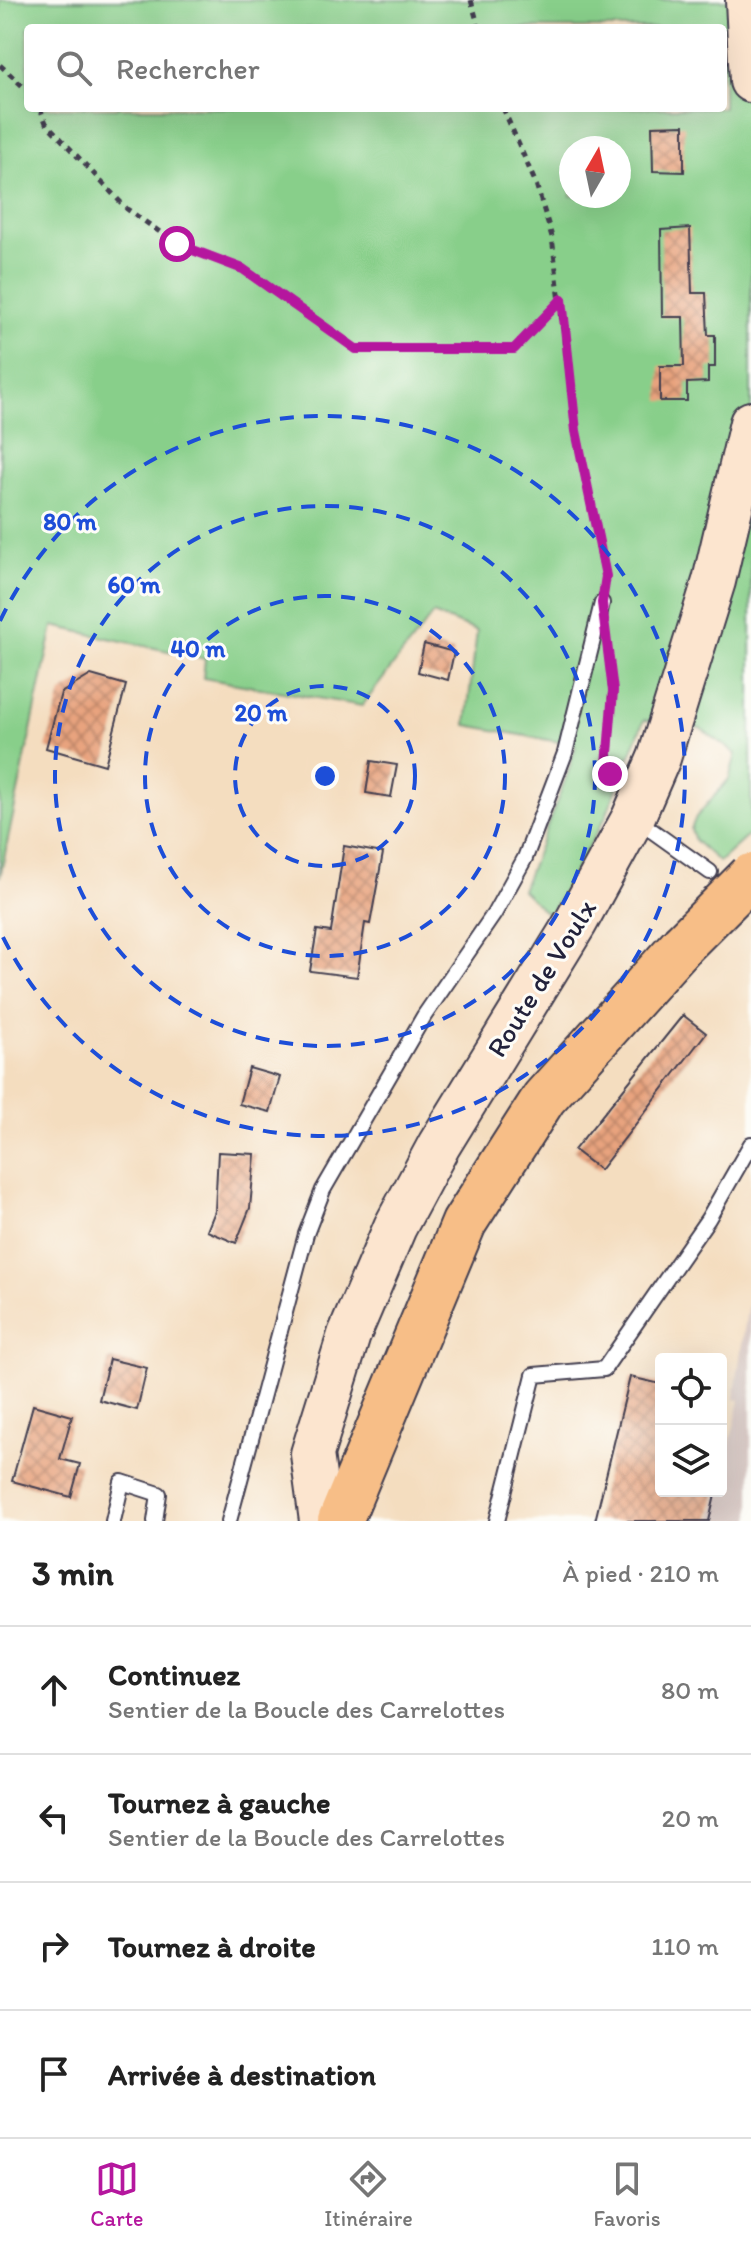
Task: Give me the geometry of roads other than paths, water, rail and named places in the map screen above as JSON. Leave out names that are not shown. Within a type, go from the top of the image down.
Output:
[{"type":"main road","points":[[747,0],[751,81]]},
{"type":"main road","name":"Route de Voulx","points":[[321,1521],[312,1454],[349,1335],[395,1227],[447,1132],[583,910],[633,818],[659,758],[714,581],[751,423]]},
{"type":"main road","points":[[340,1521],[464,1223],[479,1196],[544,1098],[682,945],[731,874]]},
{"type":"lane","points":[[229,1521],[298,1262],[323,1190],[424,1016],[494,914],[525,858],[572,730],[602,603]]},
{"type":"lane","points":[[633,818],[731,874]]},
{"type":"lane","points":[[497,1521],[509,1487],[534,1375],[604,1369],[708,1219],[751,1144]]},
{"type":"lane","points":[[113,1521],[122,1482],[159,1494],[155,1521]]}]
